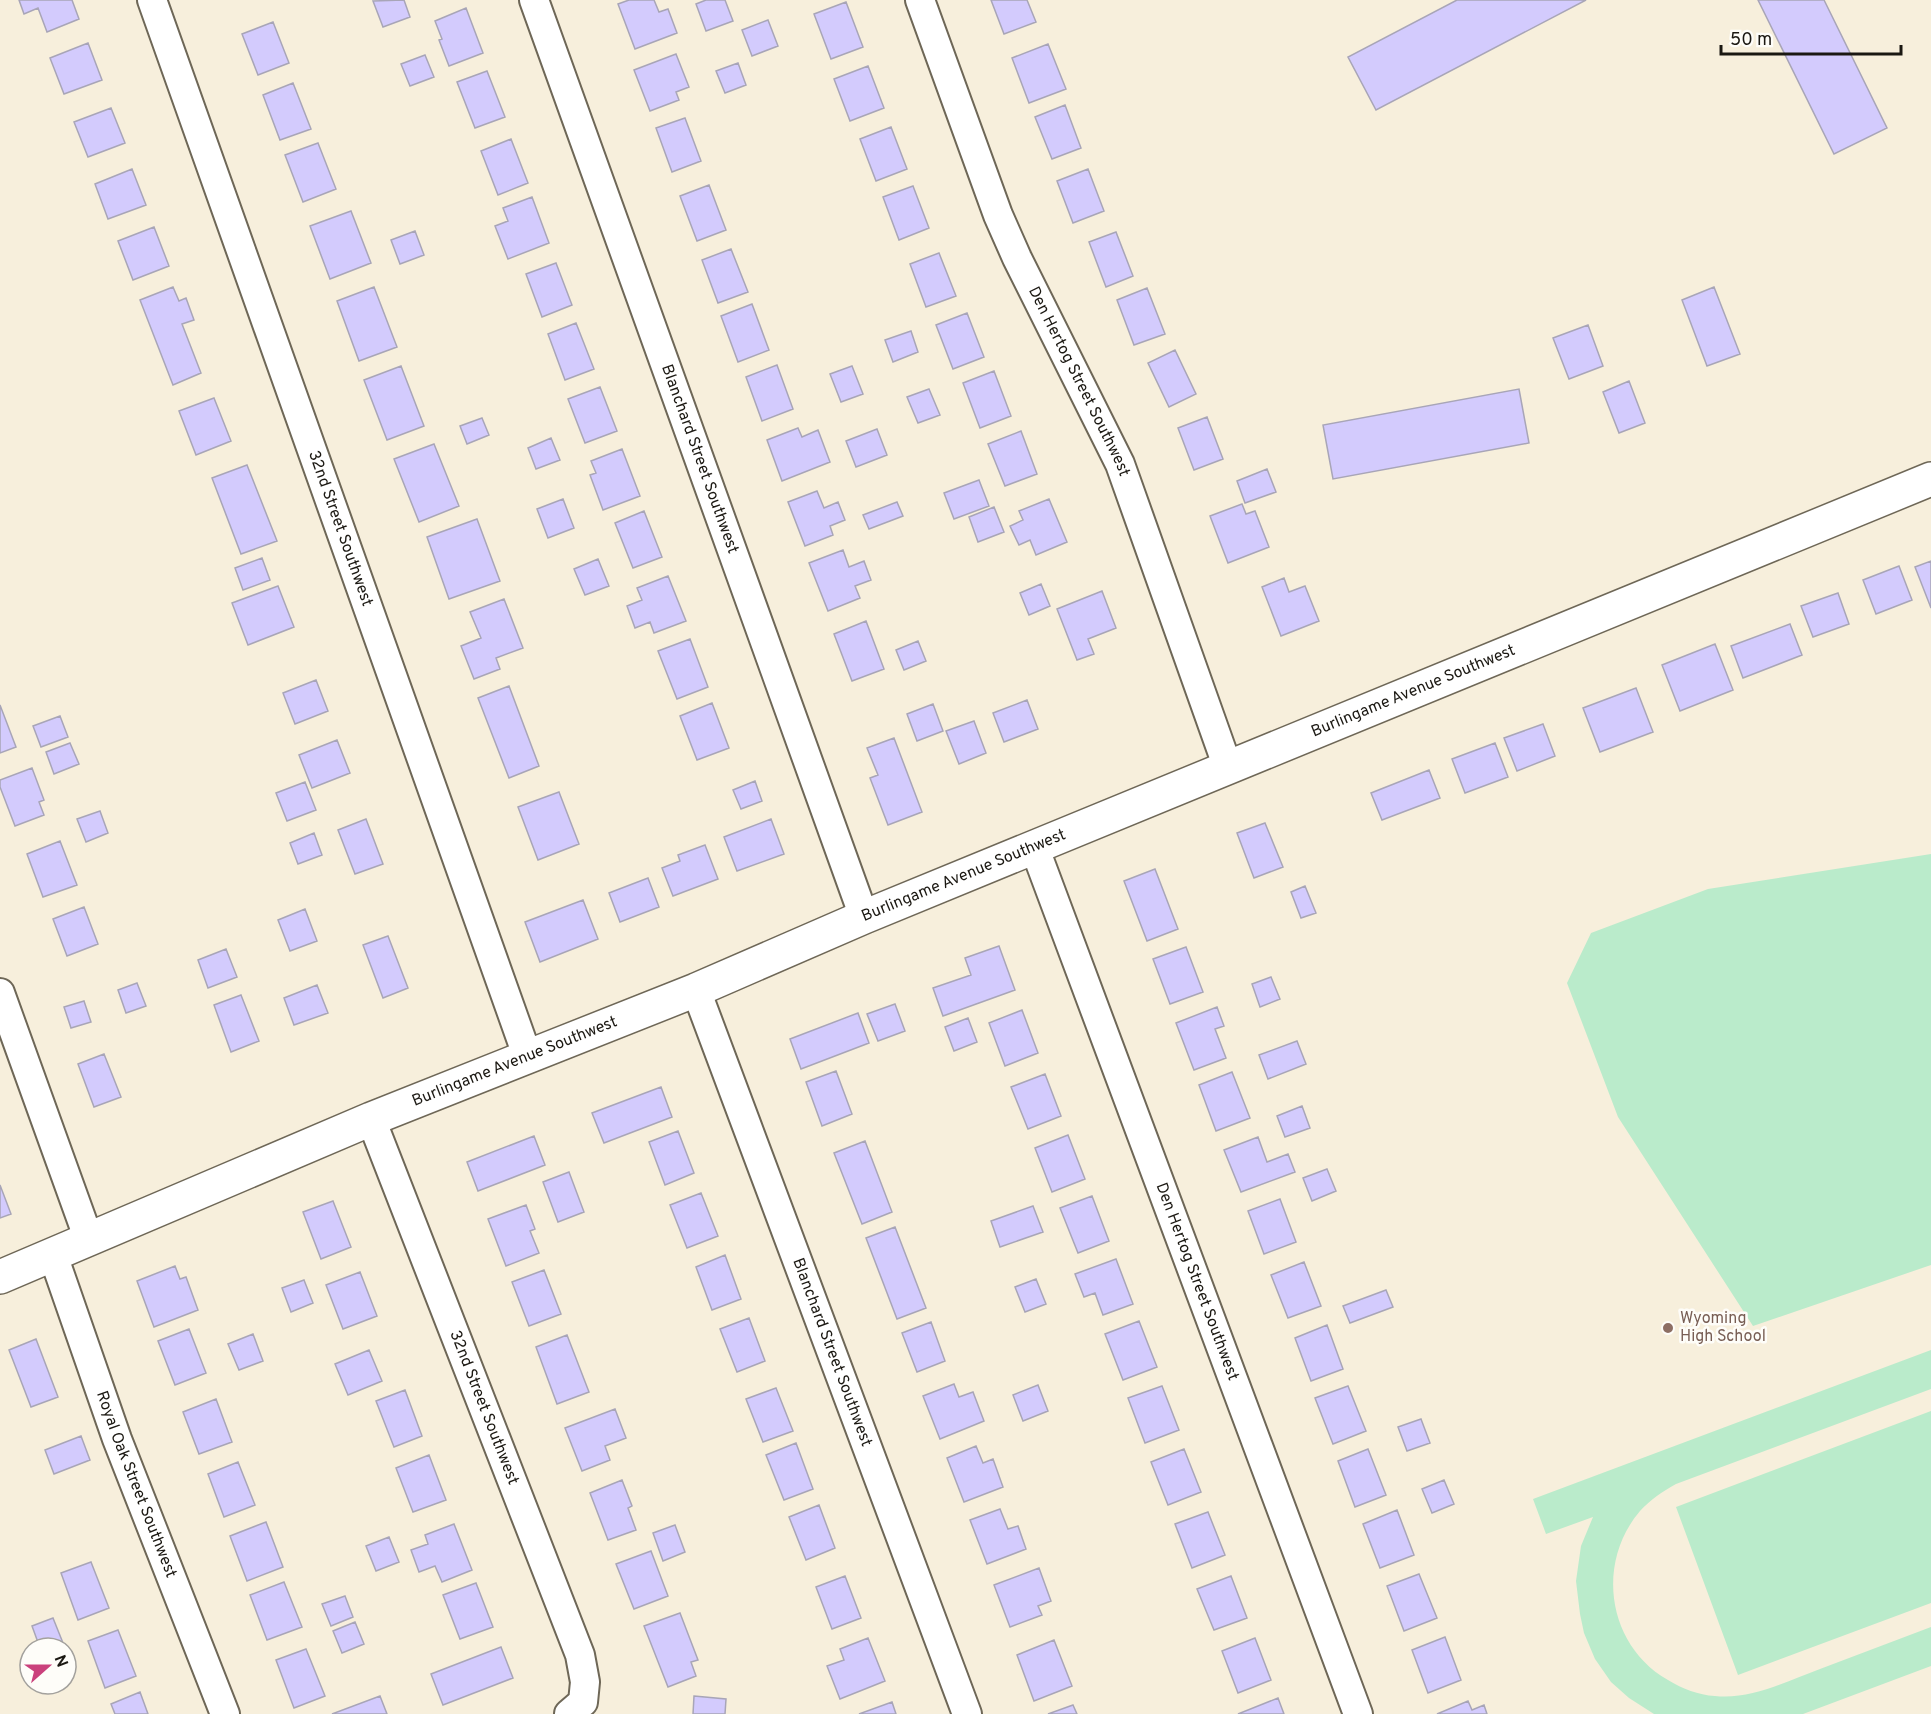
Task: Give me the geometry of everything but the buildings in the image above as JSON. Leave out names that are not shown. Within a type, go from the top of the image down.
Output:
[{"type":"street","name":"32nd Street Southwest","points":[[152,0],[528,1058]]},
{"type":"street","name":"Blanchard Street Southwest","points":[[534,0],[864,917]]},
{"type":"street","name":"Den Hertog Street Southwest","points":[[920,0],[981,172],[1008,236],[1103,427],[1124,475],[1227,768]]},
{"type":"street","name":"Burlingame Avenue Southwest","points":[[0,1277],[371,1119],[696,990],[864,917],[1035,849],[1931,479]]},
{"type":"street","name":"Den Hertog Street Southwest","points":[[1035,849],[1358,1714]]},
{"type":"street","name":"Blanchard Street Southwest","points":[[696,990],[967,1714]]},
{"type":"street","points":[[0,993],[89,1240]]},
{"type":"street","name":"32nd Street Southwest","points":[[371,1119],[580,1654],[585,1682],[576,1708]]},
{"type":"street","name":"Royal Oak Street Southwest","points":[[53,1255],[117,1439],[225,1714]]},
{"type":"green space","points":[[1931,854],[1931,1265],[1753,1326],[1618,1117],[1567,983],[1591,933],[1708,889]]},
{"type":"green space","points":[[1931,1350],[1931,1389],[1676,1484],[1657,1496],[1640,1511],[1626,1532],[1617,1555],[1613,1579],[1615,1603],[1621,1626],[1632,1647],[1648,1665],[1668,1680],[1697,1693],[1728,1696],[1755,1692],[1782,1684],[1931,1627],[1931,1666],[1803,1714],[1654,1714],[1629,1698],[1611,1682],[1595,1659],[1584,1633],[1576,1581],[1581,1546],[1593,1517],[1546,1534],[1533,1499]]},
{"type":"green space","points":[[1931,1411],[1931,1603],[1738,1675],[1676,1507]]},
{"type":"place","name":"Wyoming High School","points":[[1668,1328]]}]
